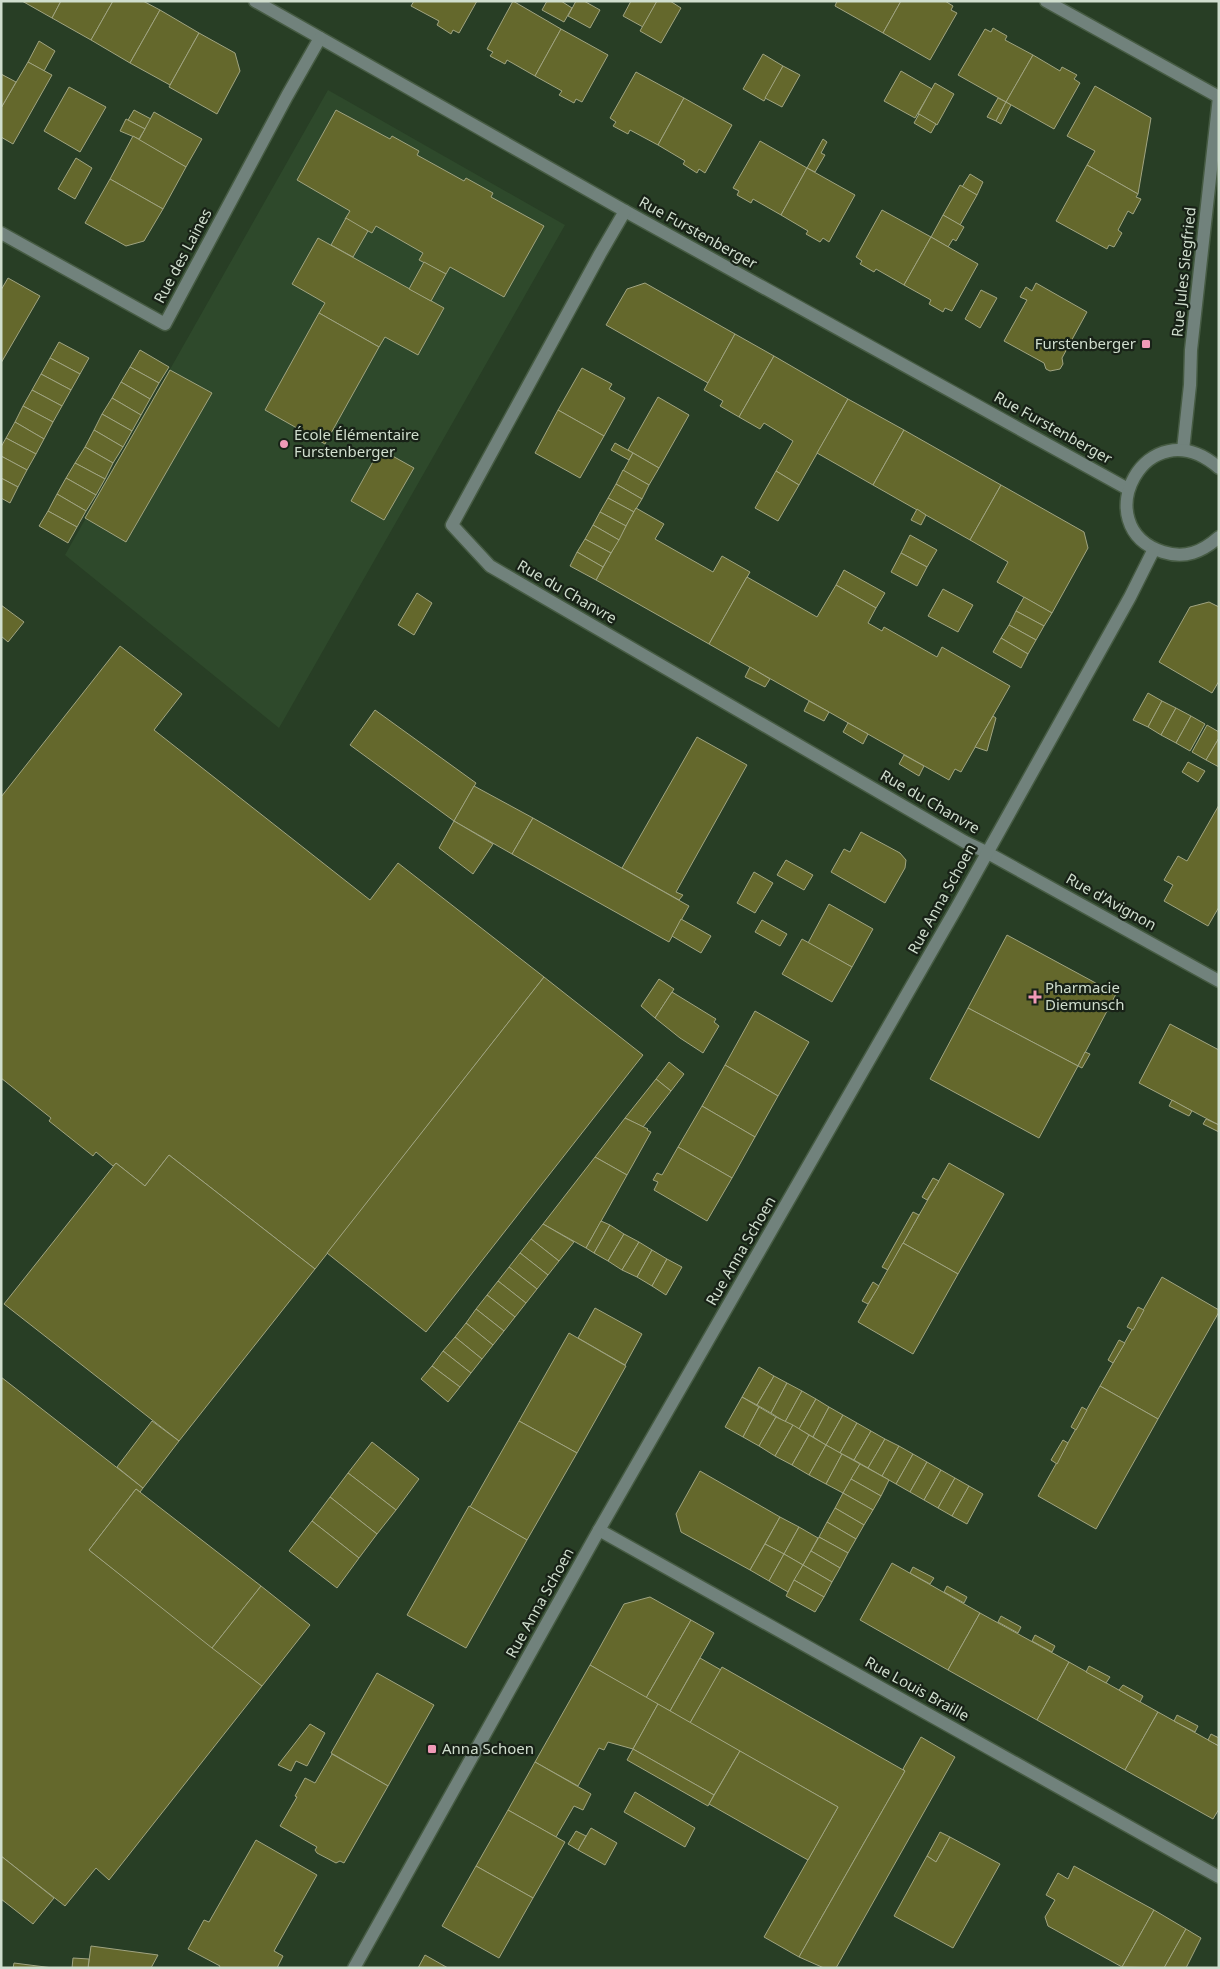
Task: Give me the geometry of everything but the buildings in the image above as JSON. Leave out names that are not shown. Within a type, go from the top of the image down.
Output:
[{"type":"street","name":"Rue Furstenberger","points":[[255,1],[625,211],[1128,489]]},
{"type":"street","points":[[1046,1],[1219,97]]},
{"type":"street","name":"Rue des Laines","points":[[1,233],[166,324],[286,96],[320,38]]},
{"type":"street","name":"Rue Jules Siegfried","points":[[1183,450],[1219,97]]},
{"type":"street","name":"Rue du Chanvre","points":[[625,211],[452,525],[490,566],[965,842],[986,852]]},
{"type":"street","points":[[1219,468],[1208,459],[1183,450],[1168,451],[1154,456],[1134,476],[1128,489],[1126,506],[1130,524],[1140,538],[1154,549],[1171,555],[1189,555],[1206,548],[1219,537]]},
{"type":"street","name":"Rue Anna Schoen","points":[[354,1968],[599,1530],[947,924],[1130,597],[1154,549]]},
{"type":"street","name":"Rue d'Avignon","points":[[986,852],[1219,981]]},
{"type":"street","name":"Rue Louis Braille","points":[[599,1530],[1219,1877]]},
{"type":"shaded area","name":"École Élémentaire Furstenberger","points":[[328,90],[565,225],[279,728],[65,555]]},
{"type":"place","name":"Furstenberger","points":[[1146,344]]},
{"type":"place","name":"École Élémentaire Furstenberger","points":[[284,444]]},
{"type":"place","name":"Pharmacie Diemunsch","points":[[1035,997]]},
{"type":"place","name":"Anna Schoen","points":[[432,1749]]}]
